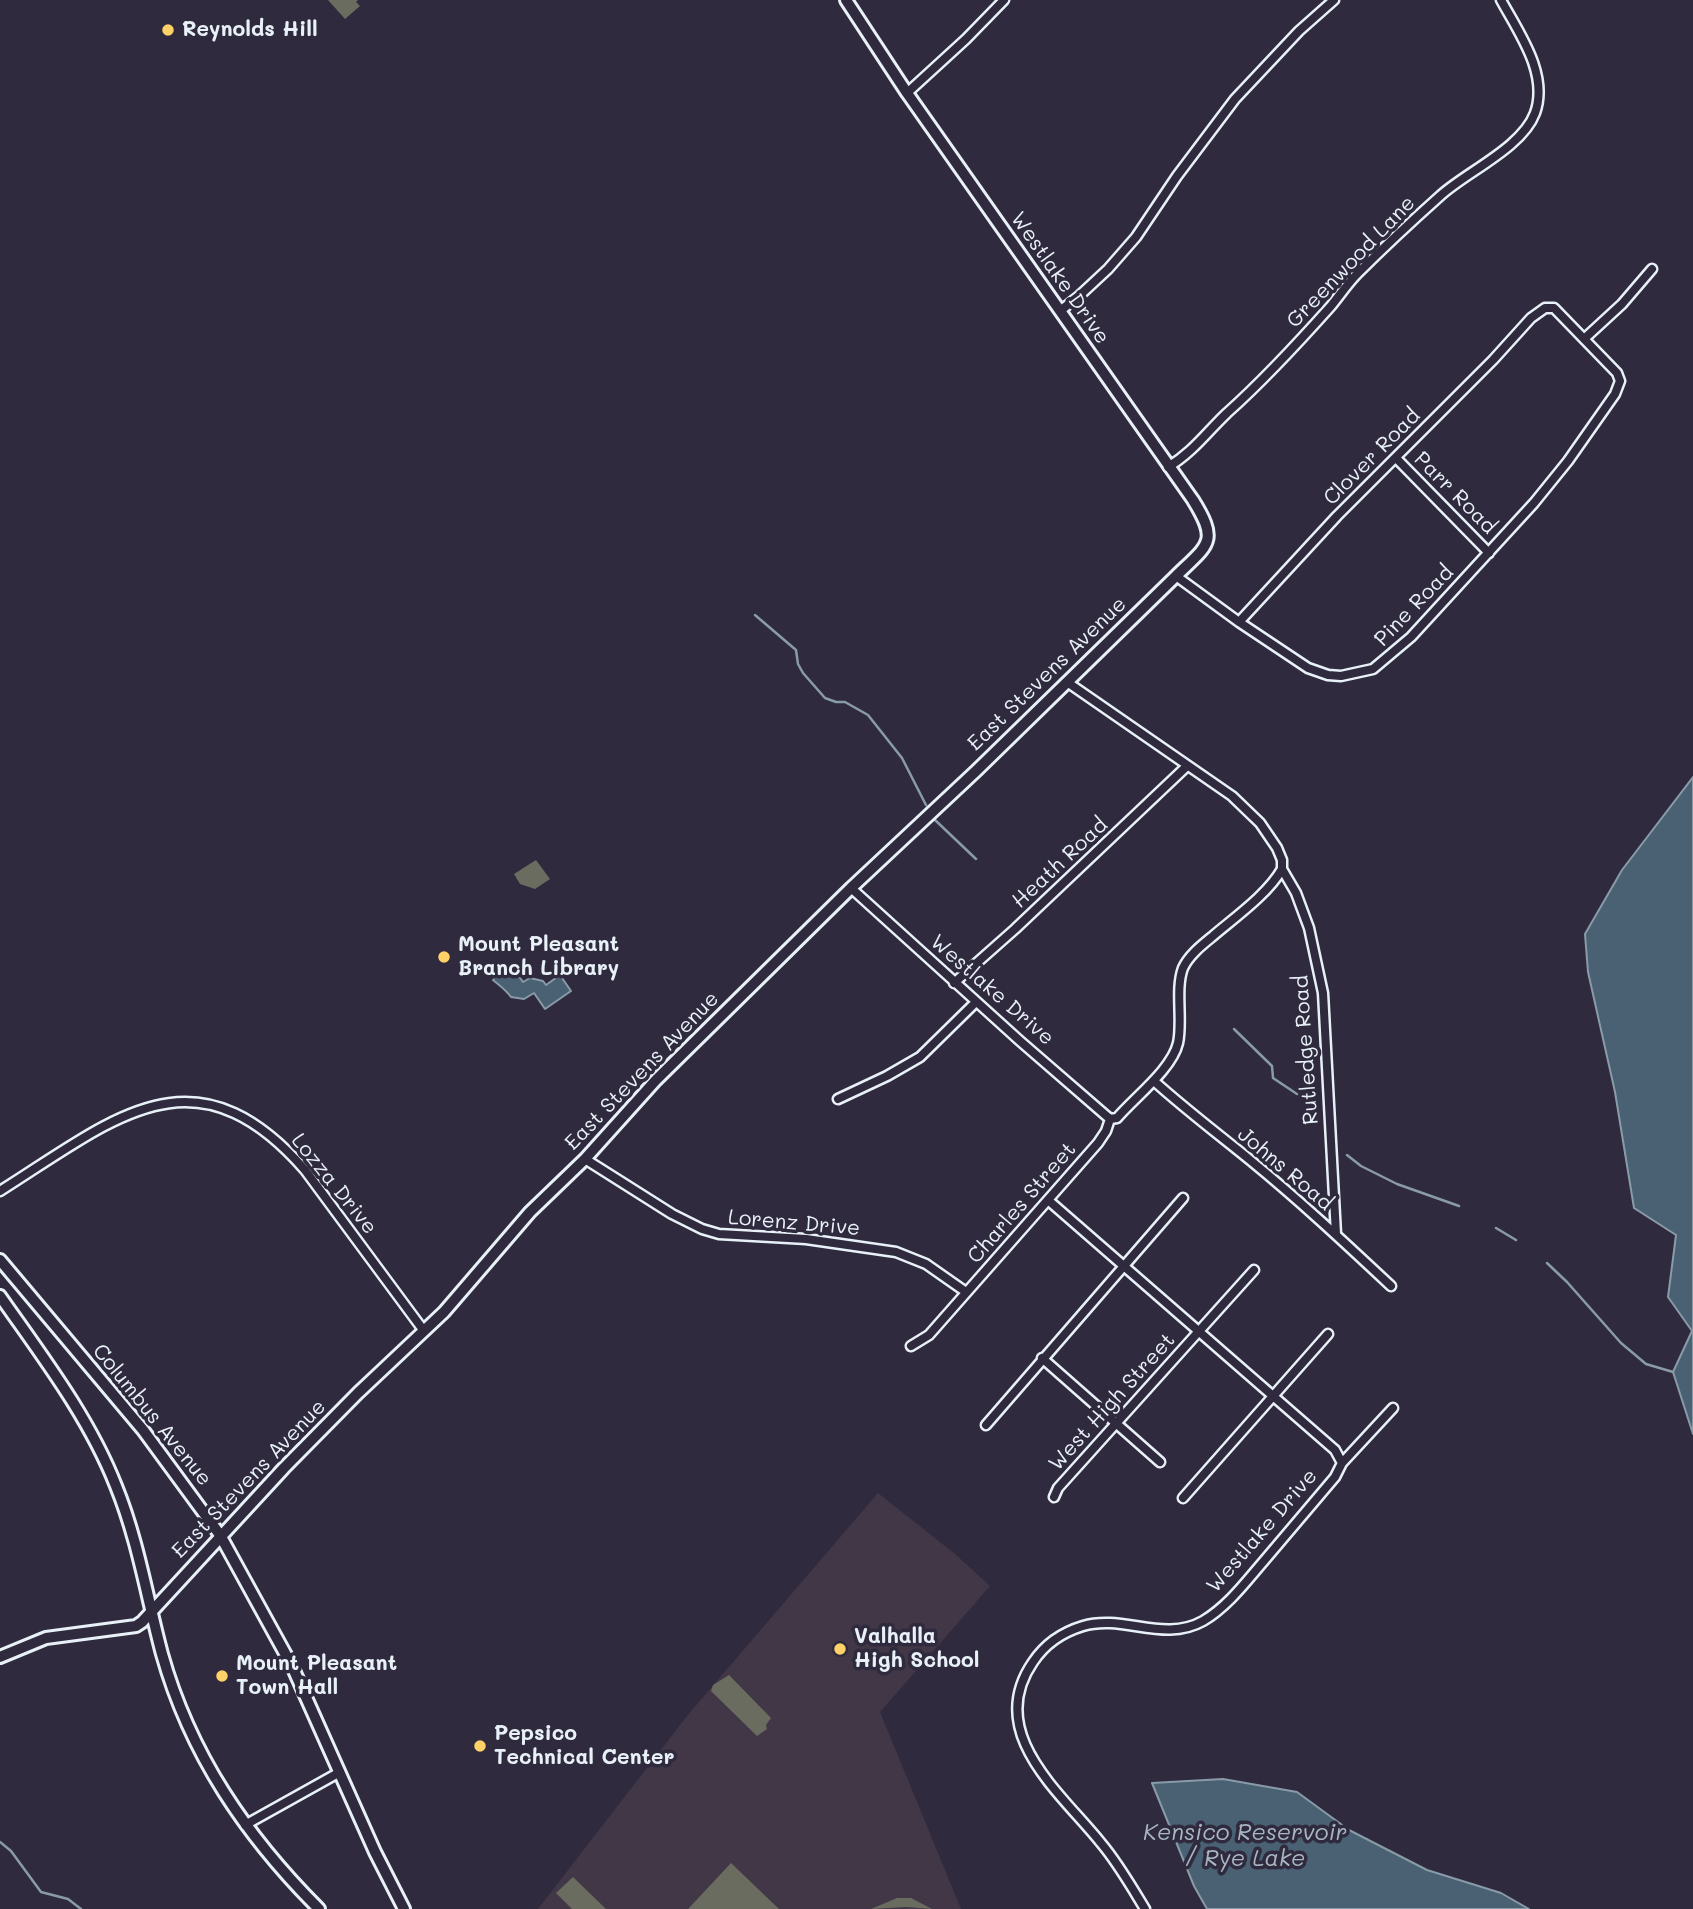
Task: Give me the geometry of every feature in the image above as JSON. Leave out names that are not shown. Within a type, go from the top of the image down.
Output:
[{"type":"street","name":"Westlake Drive","points":[[846,0],[907,93],[1207,522],[1210,532],[1206,544],[1176,576]]},
{"type":"street","points":[[907,93],[1004,0]]},
{"type":"street","points":[[1060,311],[1108,269],[1136,237],[1177,176],[1235,99],[1298,31],[1334,0]]},
{"type":"street","name":"Greenwood Lane","points":[[1168,467],[1186,456],[1212,427],[1254,388],[1356,275],[1442,194],[1508,147],[1527,127],[1535,113],[1538,78],[1501,0]]},
{"type":"street","points":[[1584,339],[1622,304],[1652,269]]},
{"type":"street","name":"Clover Road","points":[[1239,622],[1337,516],[1531,318],[1551,307],[1584,339]]},
{"type":"street","name":"Pine Road","points":[[1176,576],[1239,622],[1308,667],[1328,675],[1355,675],[1373,670],[1411,638],[1569,461],[1618,386],[1620,381],[1617,373],[1584,339]]},
{"type":"street","name":"Parr Road","points":[[1395,458],[1489,553]]},
{"type":"street","name":"East Stevens Avenue","points":[[0,1657],[46,1638],[136,1626],[332,1419],[465,1289],[530,1212],[585,1159],[656,1080],[850,888],[976,771],[1176,576]]},
{"type":"street","name":"Rutledge Road","points":[[1067,682],[1232,796],[1250,813],[1277,848],[1282,869],[1302,906],[1309,928],[1323,993],[1336,1234]]},
{"type":"street","name":"Heath Road","points":[[954,983],[1188,766]]},
{"type":"street","name":"Charles Street","points":[[911,1346],[929,1335],[1098,1143],[1110,1119],[1117,1118],[1133,1099],[1154,1081],[1178,1043],[1184,968],[1195,952],[1249,905],[1282,869]]},
{"type":"street","name":"Westlake Drive","points":[[850,888],[1110,1119]]},
{"type":"street","points":[[838,1099],[920,1057],[976,1002]]},
{"type":"street","name":"Johns Road","points":[[1154,1081],[1336,1234],[1391,1286]]},
{"type":"street","name":"Lozza Drive","points":[[0,1191],[104,1126],[134,1111],[171,1102],[203,1102],[219,1107],[258,1125],[287,1149],[316,1184],[424,1331]]},
{"type":"street","name":"Lorenz Drive","points":[[585,1159],[672,1214],[702,1229],[719,1234],[806,1239],[896,1252],[926,1264],[966,1292]]},
{"type":"street","points":[[986,1425],[1182,1198]]},
{"type":"street","name":"Westlake Drive","points":[[1048,1200],[1335,1450],[1342,1463],[1335,1477],[1235,1594],[1203,1621],[1167,1631],[1102,1623],[1077,1628],[1049,1644],[1027,1671],[1018,1697],[1024,1744],[1043,1774],[1104,1846],[1145,1909]]},
{"type":"street","name":"Columbus Avenue","points":[[0,1260],[143,1430],[220,1535],[292,1666],[404,1909]]},
{"type":"street","name":"West High Street","points":[[1054,1497],[1058,1488],[1254,1269]]},
{"type":"street","points":[[0,1296],[79,1412],[110,1470],[129,1522],[168,1672],[188,1730],[211,1774],[245,1825],[271,1859],[319,1909]]},
{"type":"street","points":[[1183,1498],[1328,1334]]},
{"type":"street","points":[[1042,1358],[1160,1462]]},
{"type":"street","points":[[1342,1463],[1393,1408]]},
{"type":"street","points":[[245,1825],[340,1772]]},
{"type":"shaded area","name":"Valhalla High School","points":[[878,1493],[955,1554],[990,1586],[880,1712],[961,1909],[538,1909],[687,1716]]},
{"type":"green space","points":[[328,0],[358,0],[356,2],[360,6],[345,19]]},
{"type":"green space","points":[[536,860],[550,879],[535,889],[520,884],[514,874]]},
{"type":"green space","points":[[729,1675],[771,1718],[766,1725],[767,1729],[757,1736],[711,1691],[713,1685]]},
{"type":"green space","points":[[731,1863],[779,1909],[688,1909]]},
{"type":"green space","points":[[573,1877],[606,1909],[572,1909],[556,1893]]},
{"type":"green space","points":[[897,1898],[911,1898],[932,1909],[871,1909]]},
{"type":"water","points":[[1693,777],[1693,1434],[1673,1372],[1692,1331],[1668,1297],[1676,1235],[1634,1208],[1615,1092],[1588,972],[1585,934],[1622,870]]},
{"type":"water","points":[[508,968],[514,969],[523,982],[530,978],[543,981],[546,985],[560,975],[571,991],[545,1009],[534,993],[524,999],[511,997],[493,980],[498,973]]},
{"type":"water","name":"Kensico Reservoir / Rye Lake","points":[[1223,1779],[1297,1792],[1349,1830],[1427,1870],[1501,1893],[1529,1909],[1207,1909],[1194,1886],[1152,1783]]},
{"type":"waterway","points":[[755,615],[796,650],[798,664],[803,673],[825,698],[845,702],[868,715],[902,758],[926,805]]},
{"type":"waterway","points":[[934,819],[976,859]]},
{"type":"waterway","points":[[1234,1029],[1272,1066],[1273,1078],[1297,1094]]},
{"type":"waterway","points":[[1347,1155],[1361,1166],[1397,1184],[1459,1206]]},
{"type":"waterway","points":[[1496,1228],[1516,1240]]},
{"type":"waterway","points":[[1547,1263],[1621,1343],[1646,1364],[1673,1372]]},
{"type":"waterway","points":[[0,1842],[11,1851],[41,1892],[68,1899],[81,1909]]},
{"type":"place","name":"Reynolds Hill","points":[[168,30]]},
{"type":"place","name":"Mount Pleasant Branch Library","points":[[444,957]]},
{"type":"place","name":"Valhalla High School","points":[[840,1649]]},
{"type":"place","name":"Mount Pleasant Town Hall","points":[[222,1676]]},
{"type":"place","name":"Pepsico Technical Center","points":[[480,1746]]}]
